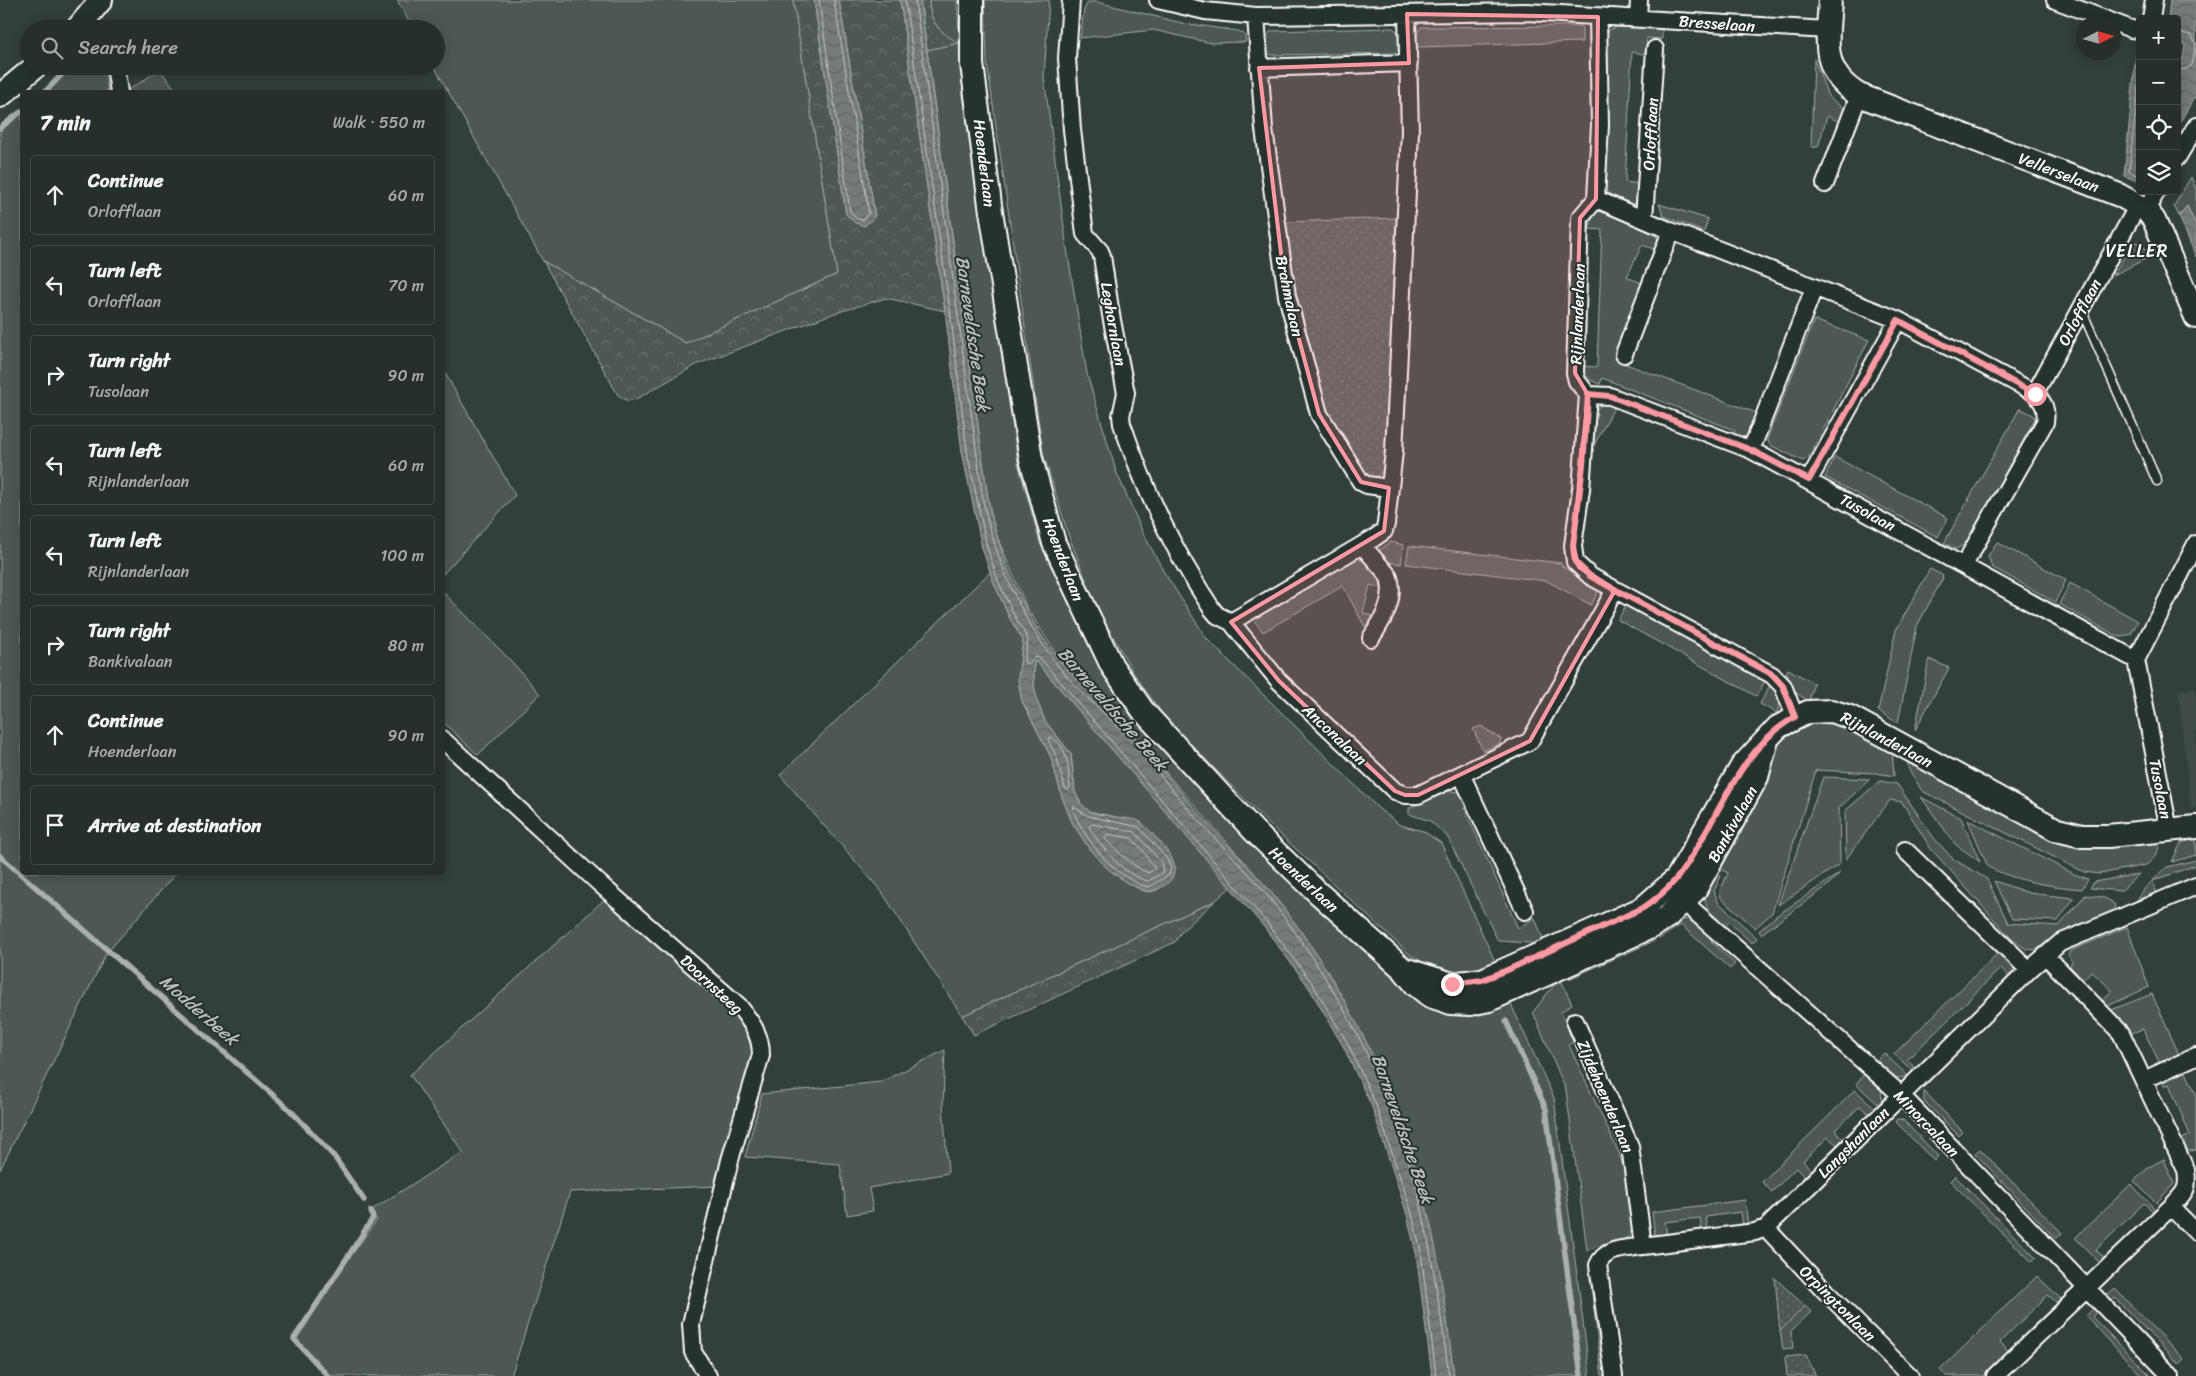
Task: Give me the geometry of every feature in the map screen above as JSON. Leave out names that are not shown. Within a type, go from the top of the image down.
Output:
[{"type":"street","points":[[87,20],[101,0]]},
{"type":"street","name":"Hoenderlaan","points":[[972,0],[972,64],[989,196],[1030,459],[1054,543],[1081,605],[1112,666],[1144,712],[1268,845],[1315,890],[1404,969],[1416,985],[1430,996],[1470,1004],[1489,1000],[1651,927],[1684,902]]},
{"type":"street","name":"Leghornlaan","points":[[1071,0],[1067,58],[1073,139],[1085,234],[1088,240],[1100,250],[1102,256],[1110,314],[1126,393],[1121,416],[1122,424],[1140,478],[1165,531],[1212,609],[1217,615],[1231,622]]},
{"type":"street","name":"Bresselaan","points":[[1158,0],[1205,11],[1256,16],[1527,12],[1828,30]]},
{"type":"street","points":[[1638,19],[1639,0]]},
{"type":"street","name":"Vellerselaan","points":[[1830,0],[1828,48],[1835,75],[1845,87],[1858,95],[2119,195],[2147,202]]},
{"type":"street","points":[[2055,0],[2136,30]]},
{"type":"street","points":[[2152,15],[2154,0]]},
{"type":"street","points":[[1231,622],[1384,531],[1394,451],[1410,132],[1407,14]]},
{"type":"street","name":"Brahmalaan","points":[[1256,16],[1264,130],[1285,287],[1320,414],[1361,482],[1366,485],[1389,488]]},
{"type":"street","points":[[1598,17],[1600,125],[1596,199],[1671,231],[1898,320],[2035,394],[2044,402],[2045,422],[1964,565]]},
{"type":"street","name":"Orlofflaan","points":[[1644,219],[1655,49]]},
{"type":"street","points":[[1259,68],[1408,63]]},
{"type":"street","points":[[0,96],[25,75]]},
{"type":"street","points":[[116,75],[119,90]]},
{"type":"street","points":[[1825,184],[1858,95]]},
{"type":"street","points":[[2181,151],[2196,126]]},
{"type":"street","name":"Rijnlanderlaan","points":[[1588,394],[1577,381],[1575,373],[1580,218],[1596,199]]},
{"type":"street","points":[[2147,202],[2196,317]]},
{"type":"street","name":"Orlofflaan","points":[[2035,394],[2081,309],[2147,202]]},
{"type":"street","points":[[1624,354],[1671,231]]},
{"type":"street","points":[[1751,450],[1814,288]]},
{"type":"street","points":[[1809,480],[1898,320]]},
{"type":"street","points":[[1588,394],[1573,557],[1575,562],[1585,572],[1615,590],[1772,674],[1783,686],[1795,717]]},
{"type":"street","name":"Tusolaan","points":[[1588,394],[1610,396],[1751,450],[2136,660],[2169,830]]},
{"type":"street","points":[[2136,660],[2196,544]]},
{"type":"street","points":[[1362,545],[1391,580],[1387,614],[1371,638]]},
{"type":"street","name":"Anconalaan","points":[[1231,622],[1279,681],[1395,791],[1405,795],[1418,795],[1462,776],[1530,741],[1615,590]]},
{"type":"street","name":"Rijnlanderlaan","points":[[1795,717],[1821,710],[1850,717],[2056,830],[2082,836],[2108,836],[2196,827]]},
{"type":"street","name":"Bankivalaan","points":[[1668,887],[1692,855],[1742,766],[1778,727],[1795,717]]},
{"type":"street","name":"Bankivalaan","points":[[1684,902],[1709,866],[1757,777],[1767,740]]},
{"type":"street","name":"Doornsteeg","points":[[445,741],[600,884],[739,1006],[757,1030],[761,1043],[761,1055],[730,1160],[691,1324],[693,1352],[708,1376]]},
{"type":"street","points":[[1462,776],[1525,911]]},
{"type":"street","points":[[1905,850],[2029,970]]},
{"type":"street","name":"Langshanlaan","points":[[1766,1228],[2029,970],[2060,943],[2196,886]]},
{"type":"street","name":"Hoenderlaan","points":[[1404,969],[1452,984],[1482,980],[1643,908],[1668,887]]},
{"type":"street","name":"Minorcalaan","points":[[1668,887],[1901,1095],[2171,1376]]},
{"type":"street","points":[[1995,1376],[2186,1191],[2191,1165],[2144,1080],[2121,1033],[2046,956]]},
{"type":"street","name":"Zijdehoenderlaan","points":[[1575,1022],[1630,1146],[1643,1246]]},
{"type":"street","points":[[2144,1080],[2196,1056]]},
{"type":"street","points":[[2171,1207],[2196,1232]]},
{"type":"street","points":[[1614,1376],[1598,1265],[1601,1257],[1610,1251],[1754,1232],[1766,1228]]},
{"type":"street","name":"Orpingtonlaan","points":[[1766,1228],[1826,1292],[1910,1376]]},
{"type":"lane","points":[[2081,309],[2156,481]]},
{"type":"highlighted area","points":[[1407,14],[1598,17],[1596,199],[1580,218],[1575,373],[1588,395],[1573,546],[1579,567],[1615,590],[1530,741],[1418,795],[1405,795],[1395,791],[1279,681],[1231,622],[1384,531],[1389,488],[1361,482],[1319,414],[1285,287],[1259,68],[1409,63]]},
{"type":"shaded area","points":[[2196,688],[2196,808],[2191,808],[2178,690]]},
{"type":"green space","points":[[397,0],[793,0],[837,274],[686,343],[543,261],[439,75],[445,75],[445,20],[408,20]]},
{"type":"green space","points":[[793,0],[814,0],[846,214],[875,216],[839,0],[900,0],[945,311],[886,298],[832,314],[698,364],[636,399],[628,401],[618,395],[543,261],[686,343],[837,274]]},
{"type":"green space","points":[[920,0],[929,0],[933,21],[941,31],[959,43],[927,50]]},
{"type":"green space","points":[[929,0],[957,0],[963,94],[1018,463],[1040,543],[1100,669],[1131,713],[1215,808],[1369,952],[1509,1000],[1554,1098],[1590,1376],[1454,1376],[1440,1278],[1427,1211],[1405,1134],[1338,990],[1271,892],[1130,732],[1063,664],[1026,606],[994,529],[988,499],[927,50],[958,43],[937,26],[931,14]]},
{"type":"green space","points":[[985,0],[1049,0],[1044,77],[1066,242],[1087,374],[1116,471],[1143,533],[1164,572],[1207,639],[1379,809],[1400,825],[1423,831],[1441,843],[1498,968],[1471,973],[1452,973],[1433,967],[1409,954],[1270,825],[1166,719],[1134,674],[1096,606],[1068,534],[1043,453],[987,63]]},
{"type":"green space","points":[[1088,2],[1097,2],[1182,23],[1238,31],[1245,35],[1246,42],[1211,43],[1153,30],[1080,38],[1084,10]]},
{"type":"green space","points":[[1580,26],[1582,28],[1582,42],[1417,47],[1416,35],[1421,27]]},
{"type":"green space","points":[[1617,27],[1662,29],[1662,39],[1647,38],[1645,54],[1632,52],[1625,182],[1639,184],[1638,198],[1634,204],[1617,200],[1604,188],[1606,36],[1609,30]]},
{"type":"green space","points":[[1393,28],[1398,32],[1399,49],[1393,53],[1272,55],[1267,53],[1266,37],[1271,31]]},
{"type":"green space","points":[[1814,59],[1828,96],[1844,109],[1840,122],[1827,116],[1818,147],[1811,147]]},
{"type":"green space","points":[[61,75],[106,75],[108,90],[46,90]]},
{"type":"green space","points":[[152,75],[164,75],[176,90],[128,90]]},
{"type":"green space","points":[[20,114],[20,875],[174,875],[106,954],[0,1170],[0,129]]},
{"type":"green space","points":[[2191,177],[2196,189],[2196,226],[2187,206],[2179,216],[2174,206]]},
{"type":"green space","points":[[1659,204],[1708,219],[1704,232],[1664,216]]},
{"type":"green space","points":[[1599,211],[1637,225],[1657,237],[1658,246],[1656,250],[1642,245],[1627,277],[1644,284],[1615,360],[1754,412],[1757,417],[1749,435],[1741,438],[1734,436],[1734,430],[1602,378],[1600,384],[1586,376],[1583,366],[1597,367],[1602,230],[1589,229],[1593,215]]},
{"type":"green space","points":[[1397,218],[1385,457],[1382,472],[1375,478],[1362,470],[1329,415],[1295,289],[1284,222]]},
{"type":"green space","points":[[2138,242],[2153,255],[2112,276],[2133,243]]},
{"type":"green space","points":[[1814,320],[1869,340],[1810,456],[1803,461],[1770,445],[1767,439]]},
{"type":"green space","points":[[445,373],[515,495],[445,572]]},
{"type":"green space","points":[[1611,404],[1615,406],[1592,449],[1593,413],[1601,405]]},
{"type":"green space","points":[[2020,408],[2033,415],[2035,420],[1966,544],[1956,549],[1944,543]]},
{"type":"green space","points":[[1835,457],[1948,518],[1938,537],[1825,477]]},
{"type":"green space","points":[[1391,542],[1403,545],[1401,564],[1387,562],[1378,551]]},
{"type":"green space","points":[[1997,542],[2066,580],[2055,602],[1992,567],[1988,556]]},
{"type":"green space","points":[[1409,546],[1561,563],[1562,566],[1599,590],[1591,605],[1547,581],[1406,564]]},
{"type":"green space","points":[[1353,558],[1366,563],[1383,582],[1382,588],[1370,585],[1363,613],[1375,617],[1365,627],[1343,586],[1263,632],[1252,618]]},
{"type":"green space","points":[[1930,569],[1942,575],[1943,578],[1917,626],[1898,723],[1878,711],[1896,630]]},
{"type":"green space","points":[[990,572],[1009,617],[1023,640],[1018,679],[1022,701],[1051,757],[1062,797],[1072,822],[1090,850],[1107,868],[1140,890],[1149,892],[1157,890],[1176,868],[1171,857],[1142,823],[1089,811],[1081,804],[1075,792],[1071,754],[1045,721],[1037,701],[1034,685],[1034,664],[1036,661],[1231,887],[1215,901],[962,1016],[882,892],[780,775]]},
{"type":"green space","points":[[2070,583],[2138,621],[2131,634],[2122,637],[2117,636],[2059,604]]},
{"type":"green space","points":[[445,594],[513,663],[540,694],[478,755],[445,724]]},
{"type":"green space","points":[[1627,603],[1766,680],[1756,696],[1618,620]]},
{"type":"green space","points":[[1929,659],[1949,668],[1915,730]]},
{"type":"green space","points":[[1788,669],[1814,683],[1809,701],[1796,693],[1786,672]]},
{"type":"green space","points":[[1771,683],[1780,701],[1777,713],[1760,704]]},
{"type":"green space","points":[[1837,722],[1892,750],[1894,776],[1875,773],[1816,770],[1772,913],[1755,928],[1721,898],[1720,891],[1728,873],[1718,868],[1774,748],[1794,730],[1809,723]]},
{"type":"green space","points":[[1481,726],[1501,739],[1499,744],[1483,751],[1473,729]]},
{"type":"green space","points":[[1908,760],[2046,835],[2160,840],[2158,851],[2155,857],[2146,865],[2099,874],[2084,872],[1922,791],[1908,768]]},
{"type":"green space","points":[[1823,777],[1870,779],[1839,808],[1840,864],[1778,905]]},
{"type":"green space","points":[[1880,781],[1897,784],[1934,838],[1953,859],[1987,879],[2008,923],[2059,926],[2085,895],[2105,898],[2115,905],[2113,911],[2053,937],[2036,950],[2026,949],[2012,939],[1931,849],[1902,802],[1890,800],[1846,859],[1845,811]]},
{"type":"green space","points":[[1449,791],[1459,792],[1469,806],[1464,808],[1518,928],[1535,918],[1545,944],[1498,941],[1447,836],[1430,821],[1409,814],[1409,808]]},
{"type":"green space","points":[[1921,797],[1961,818],[1980,862],[1955,844]]},
{"type":"green space","points":[[1968,820],[2074,874],[2088,879],[2082,889],[2023,880],[1988,867]]},
{"type":"green space","points":[[2196,839],[2196,855],[2172,862],[2181,843]]},
{"type":"green space","points":[[2196,860],[2196,865],[2153,881],[2157,895],[2135,903],[2145,888],[2167,867]]},
{"type":"green space","points":[[1716,873],[1721,876],[1714,891],[1718,902],[1757,938],[1752,943],[1729,922],[1725,926],[1707,907],[1705,896]]},
{"type":"green space","points":[[1840,873],[1826,887],[1761,934],[1759,931],[1776,916]]},
{"type":"green space","points":[[2139,874],[2121,891],[2090,888],[2094,882]]},
{"type":"green space","points":[[1994,881],[2029,893],[2074,898],[2058,921],[2012,919]]},
{"type":"green space","points":[[605,899],[668,953],[738,1019],[753,1047],[753,1066],[718,1186],[570,1192],[511,1376],[328,1376],[292,1337],[377,1220],[370,1211],[463,1152],[410,1075]]},
{"type":"green space","points":[[1215,901],[1181,932],[1175,942],[974,1035],[962,1016]]},
{"type":"green space","points":[[1688,919],[1714,938],[1711,941],[1735,964],[1730,969],[1681,925],[1659,939],[1657,934],[1677,921]]},
{"type":"green space","points":[[2127,927],[2149,987],[2108,1006],[2103,1001],[2112,990],[2091,971],[2083,980],[2070,966],[2072,962],[2069,956],[2072,950]]},
{"type":"green space","points":[[1652,936],[1654,941],[1569,979],[1567,975]]},
{"type":"green space","points":[[2001,950],[2012,960],[2014,972],[2010,978],[2001,968],[1907,1060],[1916,1069],[1914,1072],[1894,1054]]},
{"type":"green space","points":[[1561,980],[1572,1004],[1561,1012],[1573,1042],[1569,1045],[1618,1151],[1626,1174],[1633,1227],[1629,1236],[1624,1240],[1587,1250],[1566,1090],[1533,1012],[1553,986]]},
{"type":"green space","points":[[2152,994],[2181,1059],[2157,1071],[2154,1064],[2159,1062],[2143,1029],[2131,1033],[2111,1010]]},
{"type":"green space","points":[[945,1050],[943,1104],[948,1173],[869,1188],[873,1211],[847,1215],[840,1164],[745,1157],[762,1094],[881,1082]]},
{"type":"green space","points":[[1884,1053],[1908,1076],[1894,1077],[1875,1062]]},
{"type":"green space","points":[[2185,1070],[2196,1094],[2196,1150],[2190,1151],[2181,1147],[2178,1141],[2190,1135],[2169,1084],[2164,1086],[2162,1080]]},
{"type":"green space","points":[[1864,1074],[1881,1090],[1882,1100],[1879,1105],[1856,1084]]},
{"type":"green space","points":[[1855,1090],[1876,1109],[1870,1115],[1860,1106],[1835,1130],[1844,1140],[1838,1146],[1828,1137],[1803,1161],[1812,1171],[1805,1178],[1796,1168],[1772,1192],[1762,1182]]},
{"type":"green space","points":[[1924,1091],[1963,1132],[1959,1136],[1924,1101]]},
{"type":"green space","points":[[1897,1119],[1903,1120],[1938,1156],[1934,1161],[1895,1121]]},
{"type":"green space","points":[[1980,1149],[2062,1233],[2056,1239],[1975,1153]]},
{"type":"green space","points":[[2164,1159],[2174,1184],[2156,1203],[2134,1181],[2149,1167]]},
{"type":"green space","points":[[1955,1176],[2036,1258],[2032,1262],[1950,1181]]},
{"type":"green space","points":[[2131,1184],[2156,1210],[2154,1212],[2144,1203],[2096,1250],[2105,1259],[2101,1264],[2075,1238]]},
{"type":"green space","points":[[1745,1200],[1748,1225],[1743,1226],[1741,1212],[1706,1217],[1708,1231],[1702,1232],[1700,1218],[1665,1222],[1667,1236],[1655,1235],[1652,1212]]},
{"type":"green space","points":[[1591,1264],[1606,1376],[1602,1376],[1589,1270]]},
{"type":"green space","points":[[2037,1276],[2062,1300],[2058,1304],[2048,1295],[2000,1342],[2010,1352],[1984,1376],[1946,1376],[1940,1370]]},
{"type":"green space","points":[[1775,1278],[1805,1306],[1780,1331]]},
{"type":"green space","points":[[2115,1289],[2184,1359],[2179,1364],[2115,1298],[2111,1302],[2106,1297]]},
{"type":"green space","points":[[1805,1306],[1811,1312],[1791,1331],[1793,1348],[1783,1349],[1780,1331]]},
{"type":"green space","points":[[2094,1308],[2097,1311],[2092,1317],[2151,1376],[2142,1376],[2086,1316]]},
{"type":"green space","points":[[1806,1355],[1816,1376],[1787,1376],[1785,1357]]},
{"type":"water","points":[[814,0],[839,0],[875,216],[865,226],[855,223],[846,214]]},
{"type":"water","points":[[900,0],[920,0],[988,499],[999,543],[1007,565],[1026,608],[1050,647],[1072,674],[1132,734],[1213,829],[1270,891],[1323,963],[1345,1002],[1385,1083],[1415,1167],[1436,1251],[1454,1376],[1432,1376],[1416,1253],[1406,1211],[1372,1107],[1343,1046],[1308,986],[1264,927],[1036,661],[1034,664],[1034,685],[1037,701],[1045,721],[1071,754],[1075,792],[1081,804],[1089,811],[1098,814],[1137,820],[1142,823],[1167,851],[1174,870],[1172,878],[1164,886],[1149,892],[1127,883],[1107,868],[1090,850],[1072,822],[1062,797],[1051,757],[1022,701],[1018,679],[1023,640],[1009,617],[994,583],[982,548],[962,452],[945,311]]},
{"type":"water","points":[[2170,0],[2196,0],[2196,95],[2181,120],[2181,59],[2183,59],[2185,44],[2181,44],[2181,15],[2168,15]]},
{"type":"water","points":[[2136,54],[2136,180],[2124,176]]},
{"type":"water","points":[[2187,206],[2196,226],[2196,257],[2179,216]]},
{"type":"waterway","name":"Modderbeek","points":[[47,90],[61,75]]},
{"type":"waterway","name":"Modderbeek","points":[[0,128],[20,113]]},
{"type":"waterway","name":"Modderbeek","points":[[0,856],[20,874]]},
{"type":"waterway","name":"Modderbeek","points":[[22,875],[289,1109],[333,1155],[364,1200]]},
{"type":"waterway","points":[[1506,1021],[1546,1109],[1581,1376]]},
{"type":"waterway","name":"Modderbeek","points":[[328,1376],[294,1339],[373,1218],[371,1211]]},
{"type":"district","name":"VELLER","points":[[2137,251]]},
{"type":"route","points":[[1452,984],[1467,984],[1505,971],[1643,908],[1654,900],[1677,878],[1742,766],[1778,727],[1795,717],[1783,686],[1772,674],[1590,576],[1575,562],[1573,546],[1581,489],[1588,394],[1610,396],[1751,450],[1809,480],[1898,320],[2035,394]]},
{"type":"water label","name":"Barneveldsche Beek","points":[[973,334]]},
{"type":"water label","name":"Barneveldsche Beek","points":[[1113,709]]},
{"type":"water label","name":"Barneveldsche Beek","points":[[1403,1129]]}]
